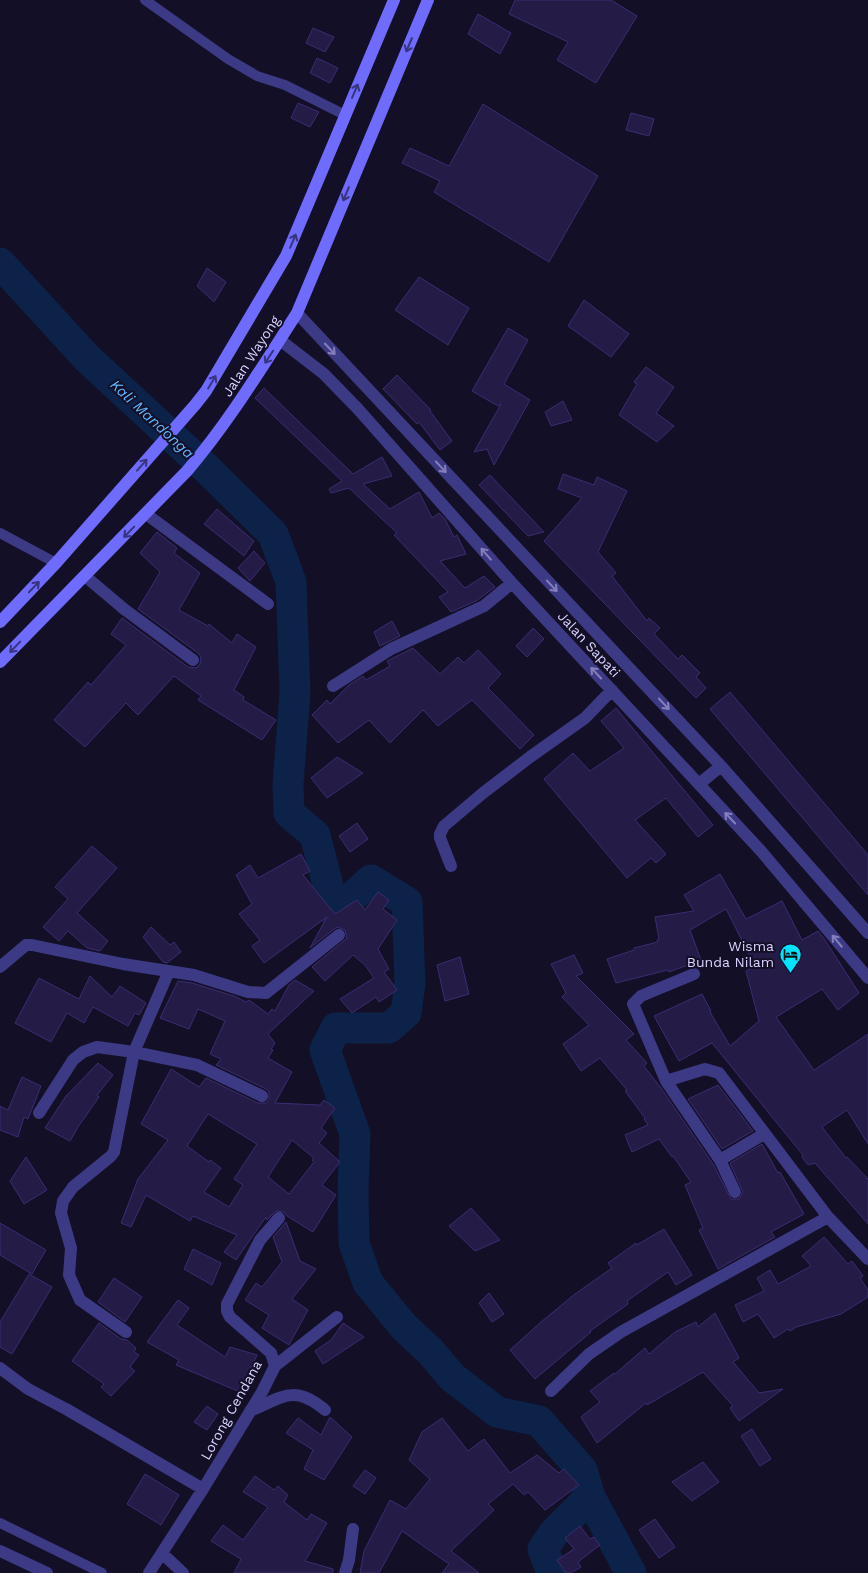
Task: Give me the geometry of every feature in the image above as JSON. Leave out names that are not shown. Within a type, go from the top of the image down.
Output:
[{"type":"main road","name":"Jalan Wayong","points":[[0,622],[56,563],[206,391],[286,256],[394,0]]},
{"type":"main road","name":"Jalan Wayong","points":[[0,662],[187,471],[213,441],[280,340],[296,313],[428,0]]},
{"type":"street","name":"Jalan Sapati","points":[[296,313],[721,766],[868,933]]},
{"type":"street","name":"Jalan Sapati","points":[[280,340],[324,374],[358,409],[512,583],[761,851],[868,978]]},
{"type":"street","points":[[146,514],[268,604]]},
{"type":"street","points":[[85,576],[193,660]]},
{"type":"street","points":[[333,686],[391,649],[484,606],[512,583]]},
{"type":"street","points":[[451,866],[440,838],[444,826],[483,793],[585,718],[612,690]]},
{"type":"street","points":[[699,784],[721,766]]},
{"type":"street","points":[[0,967],[26,945],[194,976],[248,992],[266,993],[339,935]]},
{"type":"street","points":[[126,1332],[80,1300],[69,1274],[71,1248],[61,1213],[63,1201],[73,1187],[114,1152],[134,1052],[169,971]]},
{"type":"street","points":[[694,974],[642,996],[632,1004],[666,1081],[720,1160],[735,1192]]},
{"type":"street","points":[[39,1113],[73,1060],[83,1052],[97,1047],[134,1052],[197,1065],[262,1096]]},
{"type":"street","points":[[666,1081],[705,1068],[719,1073],[828,1216],[868,1259]]},
{"type":"street","points":[[720,1160],[764,1134]]},
{"type":"street","points":[[551,1391],[589,1354],[621,1332],[828,1216]]},
{"type":"street","name":"Lorong Cendana","points":[[149,1573],[163,1554],[203,1489],[275,1366],[271,1353],[230,1317],[227,1311],[227,1304],[260,1240],[279,1218]]},
{"type":"street","points":[[275,1366],[337,1318]]},
{"type":"street","points":[[0,1368],[28,1390],[66,1409],[203,1489]]},
{"type":"street","points":[[250,1411],[287,1395],[301,1395],[312,1399],[325,1410]]},
{"type":"street","points":[[344,1573],[348,1560],[352,1529]]},
{"type":"street","points":[[0,1551],[46,1573]]},
{"type":"street","points":[[163,1554],[183,1573]]},
{"type":"lane","points":[[145,0],[228,59],[257,76],[285,85],[345,116]]},
{"type":"lane","points":[[0,533],[56,563]]},
{"type":"lane","points":[[0,1524],[102,1573]]},
{"type":"building","points":[[515,0],[611,0],[637,16],[596,83],[557,60],[568,42],[509,14]]},
{"type":"building","points":[[478,14],[511,33],[500,54],[468,34]]},
{"type":"building","points":[[313,28],[334,37],[325,52],[306,43]]},
{"type":"building","points":[[317,58],[338,68],[330,83],[310,73]]},
{"type":"building","points":[[298,103],[319,112],[310,127],[291,118]]},
{"type":"building","points":[[483,104],[598,176],[549,262],[434,192],[440,181],[402,163],[410,148],[449,166]]},
{"type":"building","points":[[631,113],[654,119],[649,136],[626,130]]},
{"type":"building","points":[[207,268],[226,282],[214,302],[197,286]]},
{"type":"building","points":[[419,277],[469,308],[448,345],[395,310]]},
{"type":"building","points":[[584,300],[629,334],[611,357],[568,326]]},
{"type":"building","points":[[508,328],[528,340],[504,384],[530,400],[494,465],[487,449],[474,452],[501,404],[498,406],[472,391]]},
{"type":"building","points":[[646,367],[674,387],[656,413],[674,426],[657,442],[619,415],[637,384],[634,382]]},
{"type":"building","points":[[397,375],[431,410],[452,441],[440,450],[419,422],[417,424],[383,389]]},
{"type":"building","points":[[264,388],[353,474],[382,457],[392,476],[363,484],[390,509],[419,492],[432,518],[439,513],[445,519],[454,537],[457,535],[466,554],[440,561],[465,588],[484,576],[495,587],[476,601],[451,612],[439,597],[448,592],[394,535],[397,533],[349,488],[331,493],[329,489],[342,481],[255,398]]},
{"type":"building","points":[[563,401],[572,420],[551,426],[545,412]]},
{"type":"building","points":[[563,474],[594,485],[597,477],[627,491],[598,552],[616,573],[612,576],[647,621],[649,618],[660,628],[654,634],[678,659],[682,655],[700,673],[696,677],[706,688],[696,698],[544,541],[582,498],[558,489]]},
{"type":"building","points":[[490,475],[544,532],[528,536],[479,485]]},
{"type":"building","points":[[217,509],[254,541],[244,556],[204,524]]},
{"type":"building","points":[[157,532],[177,548],[174,553],[200,573],[179,610],[208,626],[209,624],[232,643],[237,634],[256,647],[234,690],[244,697],[243,700],[276,720],[262,740],[198,700],[201,696],[174,676],[138,715],[126,703],[85,747],[54,720],[88,682],[91,685],[126,645],[111,634],[122,618],[188,667],[196,668],[200,664],[201,657],[198,653],[138,609],[160,572],[140,553]]},
{"type":"building","points":[[254,551],[265,563],[250,581],[238,568]]},
{"type":"building","points":[[392,621],[400,636],[380,646],[374,632]]},
{"type":"building","points":[[533,628],[544,639],[527,657],[516,646]]},
{"type":"building","points":[[413,648],[440,674],[458,657],[464,663],[478,650],[501,674],[488,688],[534,735],[520,749],[472,700],[438,726],[423,710],[390,743],[369,720],[338,743],[312,715],[327,700],[330,704],[349,685],[363,676],[366,680],[390,666],[387,661]]},
{"type":"building","points":[[730,692],[868,855],[868,895],[710,709]]},
{"type":"building","points":[[616,708],[713,825],[698,837],[666,798],[635,820],[666,854],[656,863],[651,858],[627,878],[544,779],[573,753],[590,771],[624,748],[601,721]]},
{"type":"building","points":[[337,757],[363,773],[327,798],[311,778]]},
{"type":"building","points":[[357,823],[368,839],[350,852],[339,836]]},
{"type":"building","points":[[92,846],[117,868],[77,913],[108,941],[100,951],[87,948],[68,931],[59,941],[43,927],[68,899],[55,887]]},
{"type":"building","points":[[301,854],[310,871],[303,875],[335,914],[357,900],[365,910],[378,892],[389,900],[383,909],[397,920],[378,949],[389,969],[384,972],[397,990],[379,1002],[376,997],[352,1013],[340,999],[374,978],[365,965],[353,955],[325,981],[312,967],[347,938],[345,930],[337,927],[310,948],[327,917],[264,963],[252,946],[260,940],[239,914],[252,904],[236,875],[250,865],[258,878]]},
{"type":"building","points":[[720,874],[746,919],[782,901],[802,940],[818,931],[859,993],[838,1010],[822,989],[776,1017],[814,1070],[868,1034],[868,1144],[847,1110],[822,1127],[846,1158],[868,1179],[868,1224],[815,1163],[808,1165],[802,1157],[803,1155],[712,1043],[679,1061],[654,1016],[702,994],[730,1046],[759,1021],[746,971],[755,966],[726,909],[690,930],[701,960],[669,972],[668,970],[616,983],[607,959],[634,950],[634,948],[658,942],[655,917],[694,911],[684,895]]},
{"type":"building","points":[[151,927],[170,945],[174,942],[181,952],[167,963],[163,962],[143,937]]},
{"type":"building","points":[[574,955],[583,973],[576,976],[634,1034],[626,1040],[647,1063],[644,1066],[713,1164],[731,1199],[739,1199],[743,1192],[730,1163],[762,1144],[804,1214],[771,1232],[775,1237],[718,1269],[699,1230],[703,1228],[685,1185],[691,1182],[659,1139],[632,1152],[625,1135],[648,1125],[645,1118],[625,1091],[627,1090],[600,1058],[581,1071],[563,1044],[589,1025],[562,997],[566,993],[551,964]]},
{"type":"building","points":[[460,957],[469,994],[445,1001],[437,965]]},
{"type":"building","points":[[90,976],[112,997],[120,986],[146,1003],[139,1015],[135,1013],[128,1026],[93,1007],[84,1023],[67,1013],[51,1042],[15,1023],[39,978],[79,999]]},
{"type":"building","points":[[295,980],[314,991],[268,1034],[275,1043],[268,1058],[292,1072],[275,1103],[320,1105],[324,1100],[335,1108],[321,1128],[327,1133],[319,1143],[340,1162],[322,1185],[336,1195],[313,1232],[287,1216],[284,1212],[276,1211],[267,1220],[266,1217],[236,1260],[224,1252],[237,1235],[193,1216],[190,1221],[146,1195],[131,1227],[121,1223],[138,1179],[168,1140],[141,1124],[171,1069],[199,1087],[206,1078],[258,1103],[266,1103],[269,1099],[269,1092],[266,1089],[216,1065],[221,1059],[210,1054],[225,1021],[198,1009],[189,1029],[160,1018],[178,981],[192,983],[234,996],[246,1002],[249,1000],[268,1014],[272,1009],[275,1011],[289,985]],"holes":[[[208,1114],[257,1144],[234,1179],[243,1185],[229,1207],[204,1192],[221,1168],[187,1146]],[[292,1140],[314,1158],[312,1160],[314,1162],[289,1194],[268,1177]]]},
{"type":"building","points":[[98,1063],[113,1075],[97,1095],[99,1097],[70,1141],[45,1128],[66,1096]]},
{"type":"building","points":[[22,1077],[41,1086],[28,1119],[24,1117],[18,1137],[0,1130],[0,1106],[8,1110]]},
{"type":"building","points":[[718,1085],[753,1131],[722,1149],[688,1099]]},
{"type":"building","points":[[26,1157],[47,1190],[24,1204],[10,1181]]},
{"type":"building","points":[[471,1208],[500,1240],[475,1251],[449,1226]]},
{"type":"building","points":[[286,1222],[300,1261],[316,1269],[292,1299],[308,1310],[289,1345],[262,1328],[269,1315],[245,1300],[256,1283],[262,1287],[282,1262],[273,1237]]},
{"type":"building","points":[[0,1223],[46,1250],[32,1274],[0,1255]]},
{"type":"building","points":[[664,1229],[692,1275],[676,1285],[668,1272],[627,1301],[628,1304],[590,1331],[535,1379],[510,1350],[575,1294],[612,1268],[608,1263],[636,1243],[637,1245]]},
{"type":"building","points":[[824,1237],[848,1264],[852,1261],[863,1276],[860,1278],[868,1290],[868,1297],[841,1314],[796,1327],[790,1331],[788,1329],[774,1338],[758,1314],[743,1322],[735,1305],[764,1291],[757,1278],[770,1270],[778,1284],[811,1266],[802,1256]]},
{"type":"building","points":[[193,1249],[221,1263],[212,1285],[184,1269]]},
{"type":"building","points":[[29,1274],[52,1287],[12,1354],[0,1347],[0,1322]]},
{"type":"building","points":[[114,1278],[142,1297],[125,1322],[98,1302]]},
{"type":"building","points":[[489,1293],[504,1314],[492,1322],[479,1303]]},
{"type":"building","points":[[178,1300],[189,1308],[177,1325],[225,1357],[230,1347],[257,1355],[240,1392],[176,1365],[179,1360],[147,1342]]},
{"type":"building","points":[[715,1313],[739,1358],[733,1362],[759,1393],[783,1389],[739,1421],[730,1408],[733,1406],[703,1372],[647,1405],[646,1403],[597,1443],[581,1417],[600,1402],[590,1391],[615,1374],[645,1348],[649,1354],[675,1332],[696,1322],[698,1327]]},
{"type":"building","points":[[99,1323],[121,1339],[127,1340],[136,1348],[134,1352],[139,1355],[130,1367],[135,1371],[111,1396],[101,1387],[104,1384],[72,1361]]},
{"type":"building","points":[[343,1323],[364,1337],[323,1364],[315,1351],[331,1340]]},
{"type":"building","points":[[207,1406],[218,1414],[207,1430],[194,1422]]},
{"type":"building","points":[[330,1417],[352,1437],[324,1480],[304,1469],[313,1450],[286,1433],[298,1418],[321,1435]]},
{"type":"building","points":[[442,1418],[468,1451],[484,1439],[510,1473],[537,1455],[559,1473],[564,1469],[579,1485],[545,1510],[528,1492],[524,1495],[513,1484],[488,1504],[494,1510],[451,1551],[479,1573],[442,1573],[449,1564],[402,1531],[379,1573],[360,1573],[364,1551],[390,1500],[406,1509],[430,1479],[409,1460],[422,1432]]},
{"type":"building","points":[[752,1429],[771,1459],[760,1466],[741,1436]]},
{"type":"building","points":[[703,1462],[719,1482],[692,1501],[672,1482]]},
{"type":"building","points":[[365,1470],[376,1478],[365,1494],[353,1486]]},
{"type":"building","points":[[145,1474],[179,1495],[161,1525],[127,1504]]},
{"type":"building","points":[[255,1476],[274,1490],[278,1486],[288,1495],[284,1502],[307,1520],[311,1514],[327,1523],[305,1561],[333,1569],[333,1573],[234,1573],[241,1559],[211,1541],[223,1525],[243,1540],[268,1507],[243,1492]]},
{"type":"building","points":[[655,1519],[675,1547],[659,1558],[639,1530]]},
{"type":"building","points":[[580,1526],[590,1539],[594,1537],[600,1545],[578,1562],[581,1567],[571,1573],[566,1573],[557,1560],[574,1549],[565,1538]]},
{"type":"waterway","name":"Kali Mandonga","points":[[0,263],[87,358],[207,469],[273,534],[291,582],[295,692],[288,784],[289,813],[315,835],[335,913],[371,880],[407,902],[410,983],[406,1013],[389,1028],[336,1028],[325,1050],[355,1134],[354,1243],[368,1283],[405,1328],[430,1351],[452,1377],[497,1412],[539,1421],[582,1470],[590,1497],[554,1533],[543,1549],[552,1573]]},
{"type":"waterway","points":[[590,1497],[631,1573]]},
{"type":"place","name":"Wisma Bunda Nilam","points":[[790,973]]}]
